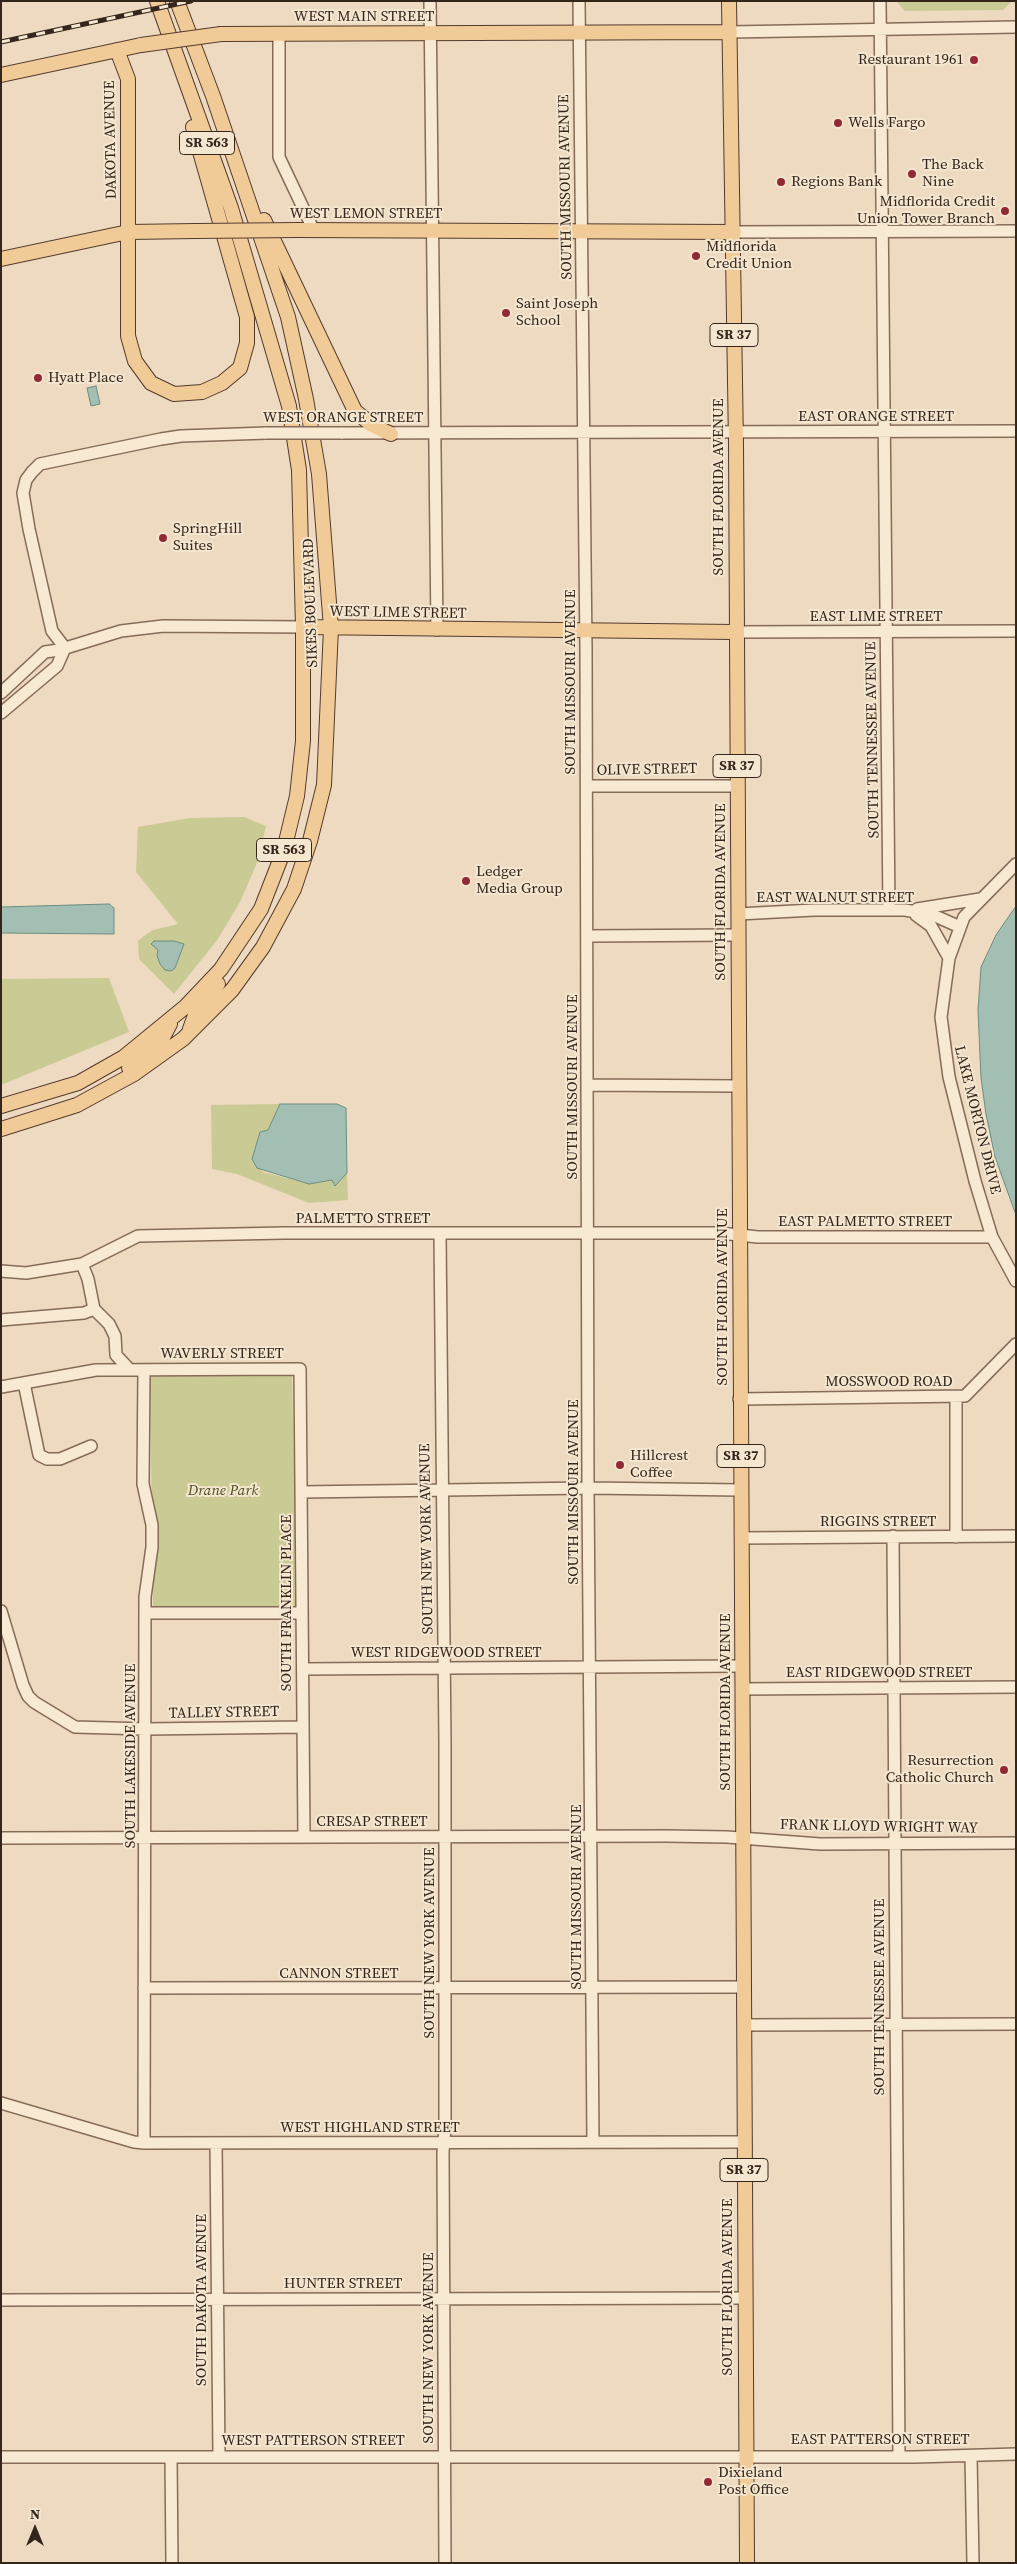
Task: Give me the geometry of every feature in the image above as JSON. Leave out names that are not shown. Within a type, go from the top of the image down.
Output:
[{"type":"main road","name":"SIKES BOULEVARD","points":[[1,1106],[78,1083],[124,1057],[172,1018],[220,969],[250,929],[261,909],[284,850],[297,796],[303,741],[303,627],[299,470],[289,406],[231,208],[182,78],[157,1]]},
{"type":"main road","name":"SIKES BOULEVARD","points":[[1,1129],[77,1105],[134,1074],[189,1033],[232,990],[263,947],[294,889],[310,841],[324,785],[331,628],[319,474],[306,399],[288,318],[237,166],[176,1]]},
{"type":"main road","name":"SOUTH FLORIDA AVENUE","points":[[729,1],[736,432],[739,1399],[747,2563]]},
{"type":"main road","name":"WEST MAIN STREET","points":[[1,74],[141,45],[221,34],[730,32]]},
{"type":"main road","name":"DAKOTA AVENUE","points":[[117,50],[128,79],[128,336],[135,361],[151,383],[174,394],[202,392],[222,384],[240,368],[247,343],[247,317],[196,142],[182,78]]},
{"type":"main road","points":[[237,166],[355,411],[372,425],[391,434]]},
{"type":"main road","name":"WEST LEMON STREET","points":[[1,259],[128,232],[581,230],[734,232]]},
{"type":"main road","name":"WEST LIME STREET","points":[[303,627],[736,632]]},
{"type":"main road","points":[[189,1033],[198,1008],[250,938],[250,929]]},
{"type":"main road","points":[[111,1086],[135,1062],[161,1041],[172,1018]]},
{"type":"street","points":[[430,1],[437,630]]},
{"type":"street","name":"SOUTH MISSOURI AVENUE","points":[[579,1],[586,630],[588,1488],[594,2142]]},
{"type":"street","name":"SOUTH TENNESSEE AVENUE","points":[[880,1],[890,910]]},
{"type":"street","points":[[730,32],[1016,27]]},
{"type":"street","points":[[279,33],[279,157],[314,231]]},
{"type":"street","points":[[734,232],[1016,230]]},
{"type":"street","name":"EAST ORANGE STREET","points":[[736,432],[1016,431]]},
{"type":"street","name":"WEST ORANGE STREET","points":[[65,648],[52,631],[32,544],[24,487],[26,480],[40,464],[181,436],[266,433],[736,432]]},
{"type":"street","name":"WEST LIME STREET","points":[[1,692],[45,652],[121,631],[162,626],[303,627]]},
{"type":"street","name":"EAST LIME STREET","points":[[736,632],[1016,631]]},
{"type":"street","points":[[1,714],[57,666],[65,648]]},
{"type":"street","name":"OLIVE STREET","points":[[587,786],[737,786]]},
{"type":"street","name":"LAKE MORTON DRIVE","points":[[1016,864],[969,909],[960,926],[950,958],[941,1017],[942,1041],[958,1118],[992,1236],[1016,1281]]},
{"type":"street","points":[[906,910],[980,899]]},
{"type":"street","points":[[906,910],[927,920],[950,958]]},
{"type":"street","name":"EAST WALNUT STREET","points":[[738,914],[906,910],[933,915],[960,926]]},
{"type":"street","points":[[587,936],[737,936]]},
{"type":"street","points":[[588,1085],[738,1086]]},
{"type":"street","name":"PALMETTO STREET","points":[[82,1264],[138,1236],[720,1233],[739,1236]]},
{"type":"street","name":"SOUTH NEW YORK AVENUE","points":[[440,1234],[445,1989],[445,2563]]},
{"type":"street","name":"EAST PALMETTO STREET","points":[[739,1236],[992,1236]]},
{"type":"street","points":[[1,1271],[26,1273],[82,1264],[88,1279],[94,1309],[109,1324],[114,1336],[116,1356],[129,1369]]},
{"type":"street","points":[[1,1320],[84,1313],[94,1309]]},
{"type":"street","name":"MOSSWOOD ROAD","points":[[739,1399],[965,1396],[1016,1344]]},
{"type":"street","name":"WAVERLY STREET","points":[[1,1387],[87,1371],[129,1369],[300,1369]]},
{"type":"street","name":"SOUTH FRANKLIN PLACE","points":[[300,1369],[304,1837]]},
{"type":"street","name":"SOUTH LAKESIDE AVENUE","points":[[144,1370],[143,1484],[152,1525],[152,1547],[145,1597],[147,1613],[144,2143]]},
{"type":"street","points":[[24,1383],[39,1455],[47,1460],[60,1459],[91,1446]]},
{"type":"street","points":[[956,1397],[956,1537]]},
{"type":"street","points":[[301,1492],[588,1488],[741,1490]]},
{"type":"street","name":"SOUTH TENNESSEE AVENUE","points":[[893,1536],[899,2457]]},
{"type":"street","name":"RIGGINS STREET","points":[[741,1538],[1016,1536]]},
{"type":"street","name":"TALLEY STREET","points":[[1,1611],[23,1685],[34,1702],[75,1726],[146,1728],[303,1727]]},
{"type":"street","points":[[147,1613],[302,1613]]},
{"type":"street","name":"WEST RIDGEWOOD STREET","points":[[303,1669],[742,1666]]},
{"type":"street","name":"EAST RIDGEWOOD STREET","points":[[742,1688],[1016,1687]]},
{"type":"street","name":"CRESAP STREET","points":[[1,1838],[592,1836],[719,1837],[742,1839]]},
{"type":"street","name":"FRANK LLOYD WRIGHT WAY","points":[[742,1839],[820,1844],[1016,1843]]},
{"type":"street","name":"CANNON STREET","points":[[144,1988],[445,1989],[743,1987]]},
{"type":"street","points":[[744,2025],[1016,2024]]},
{"type":"street","name":"WEST HIGHLAND STREET","points":[[1,2103],[134,2142],[144,2143],[744,2142]]},
{"type":"street","name":"SOUTH DAKOTA AVENUE","points":[[216,2143],[219,2456]]},
{"type":"street","name":"HUNTER STREET","points":[[1,2300],[745,2298]]},
{"type":"street","name":"EAST PATTERSON STREET","points":[[745,2455],[899,2457],[1016,2454]]},
{"type":"street","name":"WEST PATTERSON STREET","points":[[1,2457],[745,2455]]},
{"type":"street","points":[[971,2456],[973,2563]]},
{"type":"street","points":[[171,2457],[172,2563]]},
{"type":"green space","points":[[896,1],[1012,1],[1003,10],[905,11]]},
{"type":"green space","points":[[244,817],[266,826],[257,863],[240,902],[218,939],[174,994],[139,959],[138,941],[153,930],[178,924],[136,872],[138,827],[190,818]]},
{"type":"green space","points":[[109,978],[129,1032],[1,1085],[1,979]]},
{"type":"green space","points":[[280,1104],[268,1130],[260,1132],[252,1159],[263,1172],[309,1184],[332,1180],[335,1185],[347,1173],[348,1200],[309,1203],[237,1174],[212,1169],[211,1105]]},
{"type":"green space","name":"Drane Park","points":[[292,1374],[297,1607],[153,1606],[150,1375]]},
{"type":"shaded area","points":[[96,386],[100,404],[91,406],[87,388]]},
{"type":"shaded area","points":[[109,904],[114,908],[114,934],[1,933],[1,907]]},
{"type":"shaded area","points":[[1016,906],[1016,1215],[995,1157],[986,1114],[981,1078],[978,1010],[981,967],[996,935]]},
{"type":"shaded area","points":[[154,941],[174,941],[184,944],[175,968],[171,971],[165,970],[160,964],[157,955],[158,950],[151,944]]},
{"type":"shaded area","points":[[280,1104],[337,1104],[346,1108],[347,1173],[335,1186],[332,1180],[309,1184],[257,1168],[252,1159],[260,1132],[268,1130]]},
{"type":"railway","points":[[1,42],[191,1]]},
{"type":"place","name":"Restaurant 1961","points":[[974,60]]},
{"type":"place","name":"Wells Fargo","points":[[838,123]]},
{"type":"place","name":"The Back Nine","points":[[912,174]]},
{"type":"place","name":"Regions Bank","points":[[781,182]]},
{"type":"place","name":"Midflorida Credit Union Tower Branch","points":[[1005,211]]},
{"type":"place","name":"Midflorida Credit Union","points":[[696,256]]},
{"type":"place","name":"Saint Joseph School","points":[[506,313]]},
{"type":"place","name":"Hyatt Place","points":[[38,378]]},
{"type":"place","name":"SpringHill Suites","points":[[163,538]]},
{"type":"place","name":"Ledger Media Group","points":[[466,881]]},
{"type":"place","name":"Hillcrest Coffee","points":[[620,1465]]},
{"type":"place","name":"Resurrection Catholic Church","points":[[1004,1770]]},
{"type":"place","name":"Dixieland Post Office","points":[[708,2482]]}]
